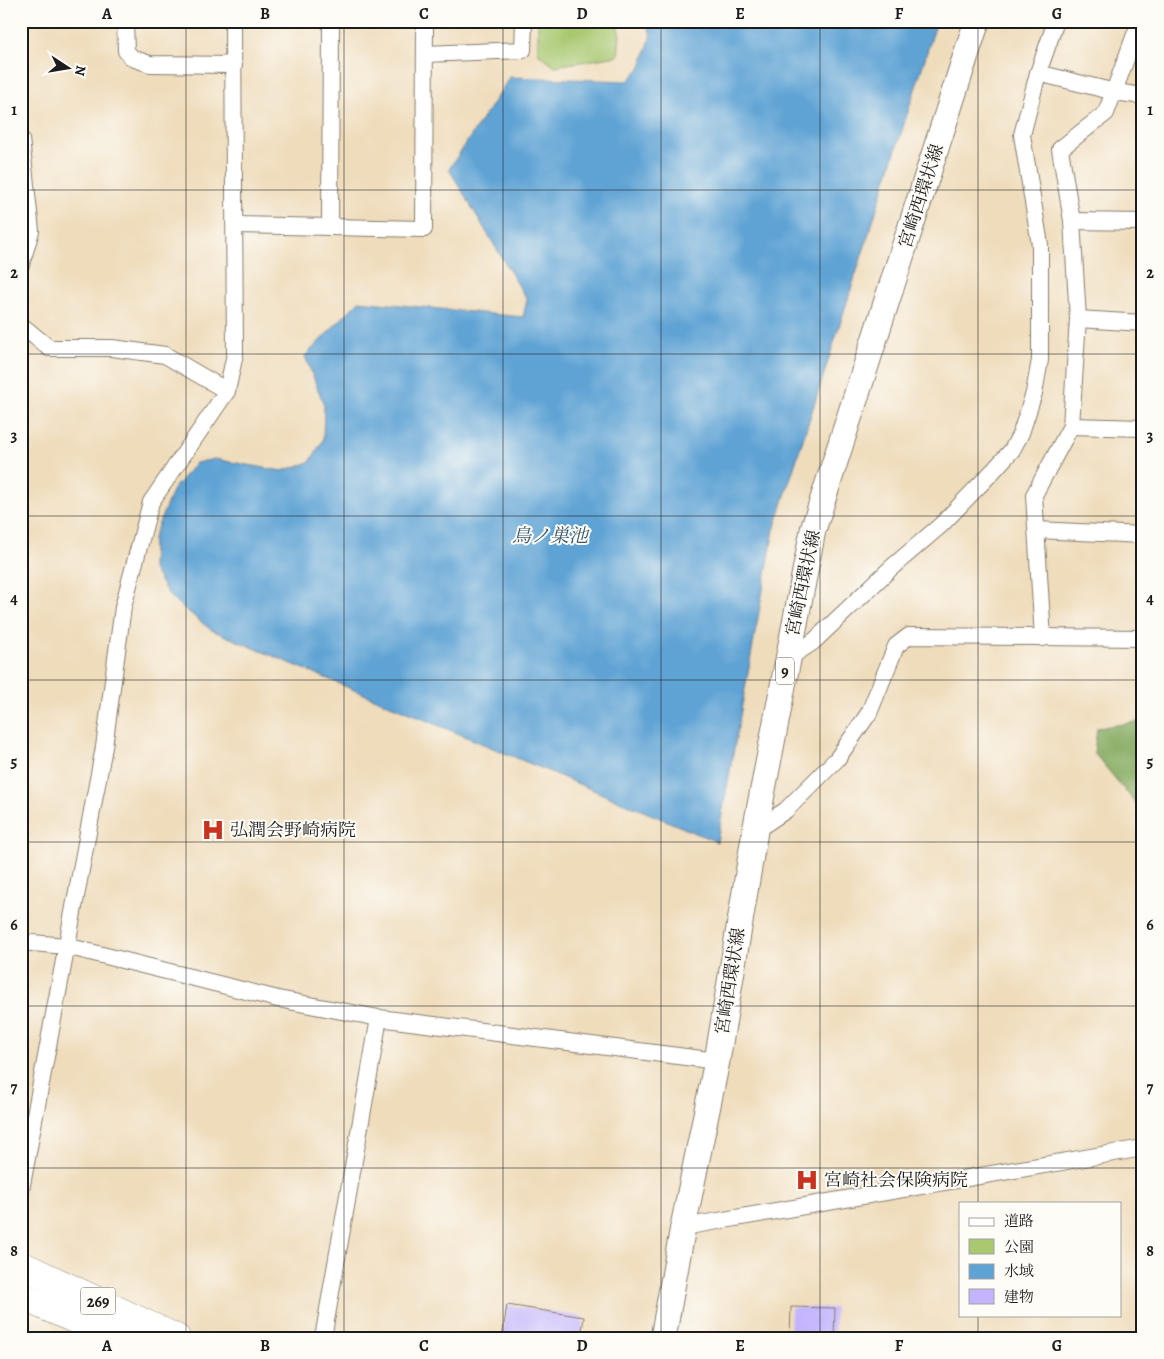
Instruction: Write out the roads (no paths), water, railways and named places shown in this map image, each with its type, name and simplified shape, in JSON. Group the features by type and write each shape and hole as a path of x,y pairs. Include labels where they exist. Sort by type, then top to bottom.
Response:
{"highway":[{"name":"269","path":"21,1265 176,1338"},
{"name":"269","path":"21,1296 118,1338"}],"main road":[{"name":"宮崎西環状線","path":"663,1338 683,1227 717,1061 755,831 813,530 977,21"}],"street":[{"path":"125,21 126,51 132,58 150,64 234,65"},
{"path":"21,1190 104,747 122,607 151,502 227,391 235,354 233,21"},
{"path":"330,227 331,21"},
{"path":"234,226 424,229 425,21"},
{"path":"425,54 524,50 524,21"},
{"path":"788,658 813,642 891,568 941,526 1012,450 1021,434 1034,394 1040,360 1040,245 1022,135 1038,73 1056,21"},
{"path":"1043,638 1034,495 1071,426 1078,319 1072,221 1060,149 1106,113 1140,21"},
{"path":"1038,73 1115,92 1143,96"},
{"path":"21,139 31,231 21,266"},
{"path":"1072,221 1143,222"},
{"path":"1078,319 1143,323"},
{"path":"21,325 49,348 112,348 165,355 227,391"},
{"path":"1071,426 1143,428"},
{"path":"1036,530 1143,535"},
{"path":"755,831 786,810 837,759 869,713 896,646 909,636 1143,638"},
{"path":"21,942 66,946 278,999 379,1018 717,1061"},
{"path":"323,1338 379,1018"},
{"path":"683,1227 1143,1148"}],"water":[{"name":"鳥ノ巣池","path":"647,21 937,21 774,530 717,842 211,630 170,597 152,568 153,538 173,489 196,463 214,459 282,471 310,462 323,440 324,405 305,356 359,301 523,317 527,300 449,169 510,77 628,81 641,67 651,36"}],"place":[{"name":"弘潤会野崎病院","path":"213,830"},
{"name":"宮崎社会保険病院","path":"807,1180"}]}
